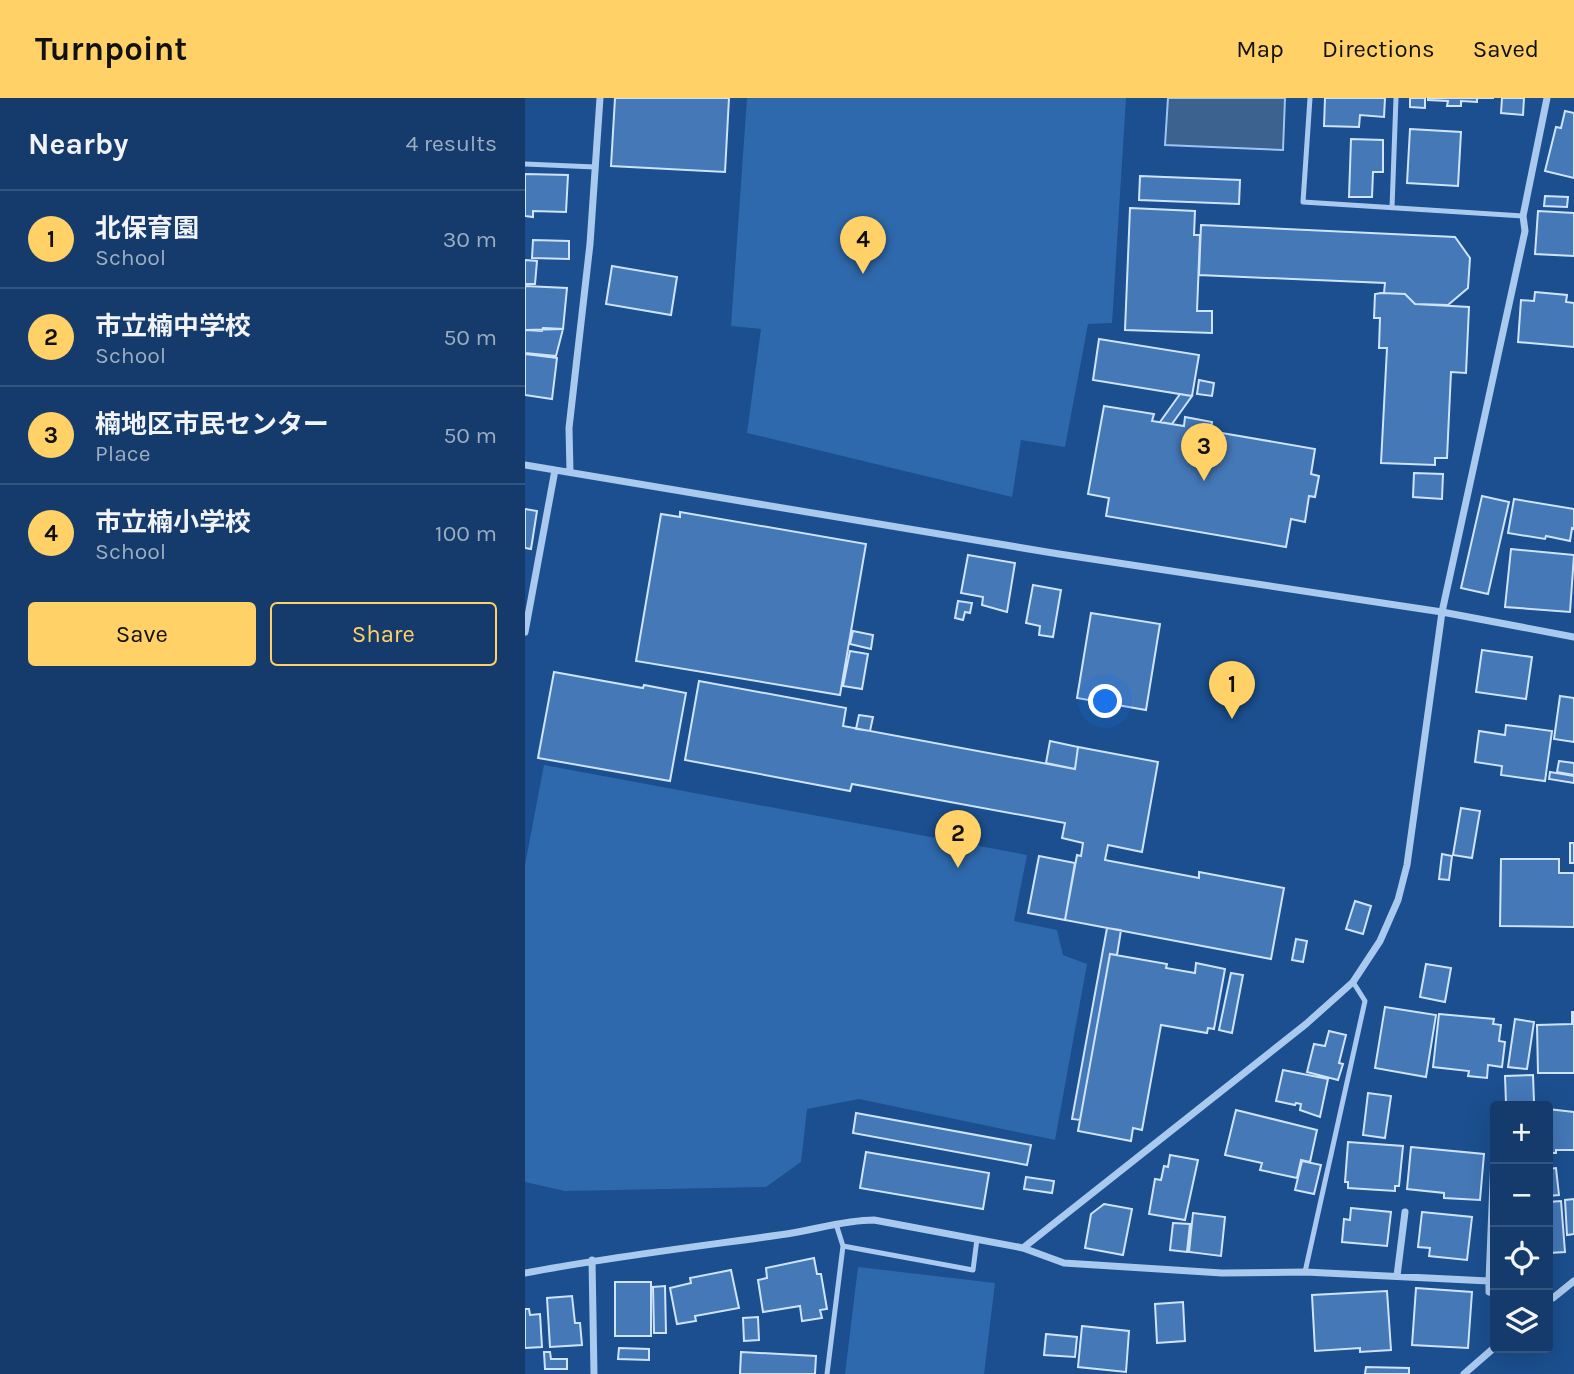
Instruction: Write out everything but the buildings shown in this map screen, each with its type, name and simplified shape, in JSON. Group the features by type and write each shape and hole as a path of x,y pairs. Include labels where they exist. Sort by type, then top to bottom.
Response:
{"street":[{"path":"570,472 569,428 590,244 600,98"},
{"path":"1023,1248 1306,1024 1353,982 1380,941 1398,900 1407,865 1442,612 1525,232 1523,216 1547,98"},
{"path":"525,465 1059,554 1442,612 1574,637"},
{"path":"525,632 555,470"},
{"path":"1490,1292 1494,1164"},
{"path":"1397,1276 1405,1212"},
{"path":"525,1273 592,1260 809,1231 851,1220 874,1220 1023,1248 1064,1263 1222,1273 1305,1272 1489,1281"},
{"path":"592,1260 594,1374"},
{"path":"1553,1297 1574,1280"},
{"path":"1464,1374 1490,1351"}],"lane":[{"path":"1310,98 1303,202 1523,216"},
{"path":"1392,208 1396,98"},
{"path":"525,164 595,167"},
{"path":"1305,1272 1365,1001 1353,982"},
{"path":"827,1374 842,1246 836,1224"},
{"path":"842,1246 973,1270 977,1239"}],"shaded area":[{"path":"747,98 1126,98 1112,323 1088,324 1065,447 1021,440 1012,497 747,433 761,329 731,326"},
{"path":"1168,98 1285,98 1283,150 1165,145"},
{"path":"544,765 1027,855 1014,921 1057,930 1063,955 1087,964 1055,1140 859,1099 807,1109 801,1162 766,1187 565,1191 525,1182 525,865"},
{"path":"858,1267 995,1283 984,1374 845,1374"}],"place":[{"name":"市立楠小学校","path":"863,274"},
{"name":"楠地区市民センター","path":"1204,481"},
{"name":"北保育園","path":"1232,719"},
{"name":"市立楠中学校","path":"958,868"}]}
